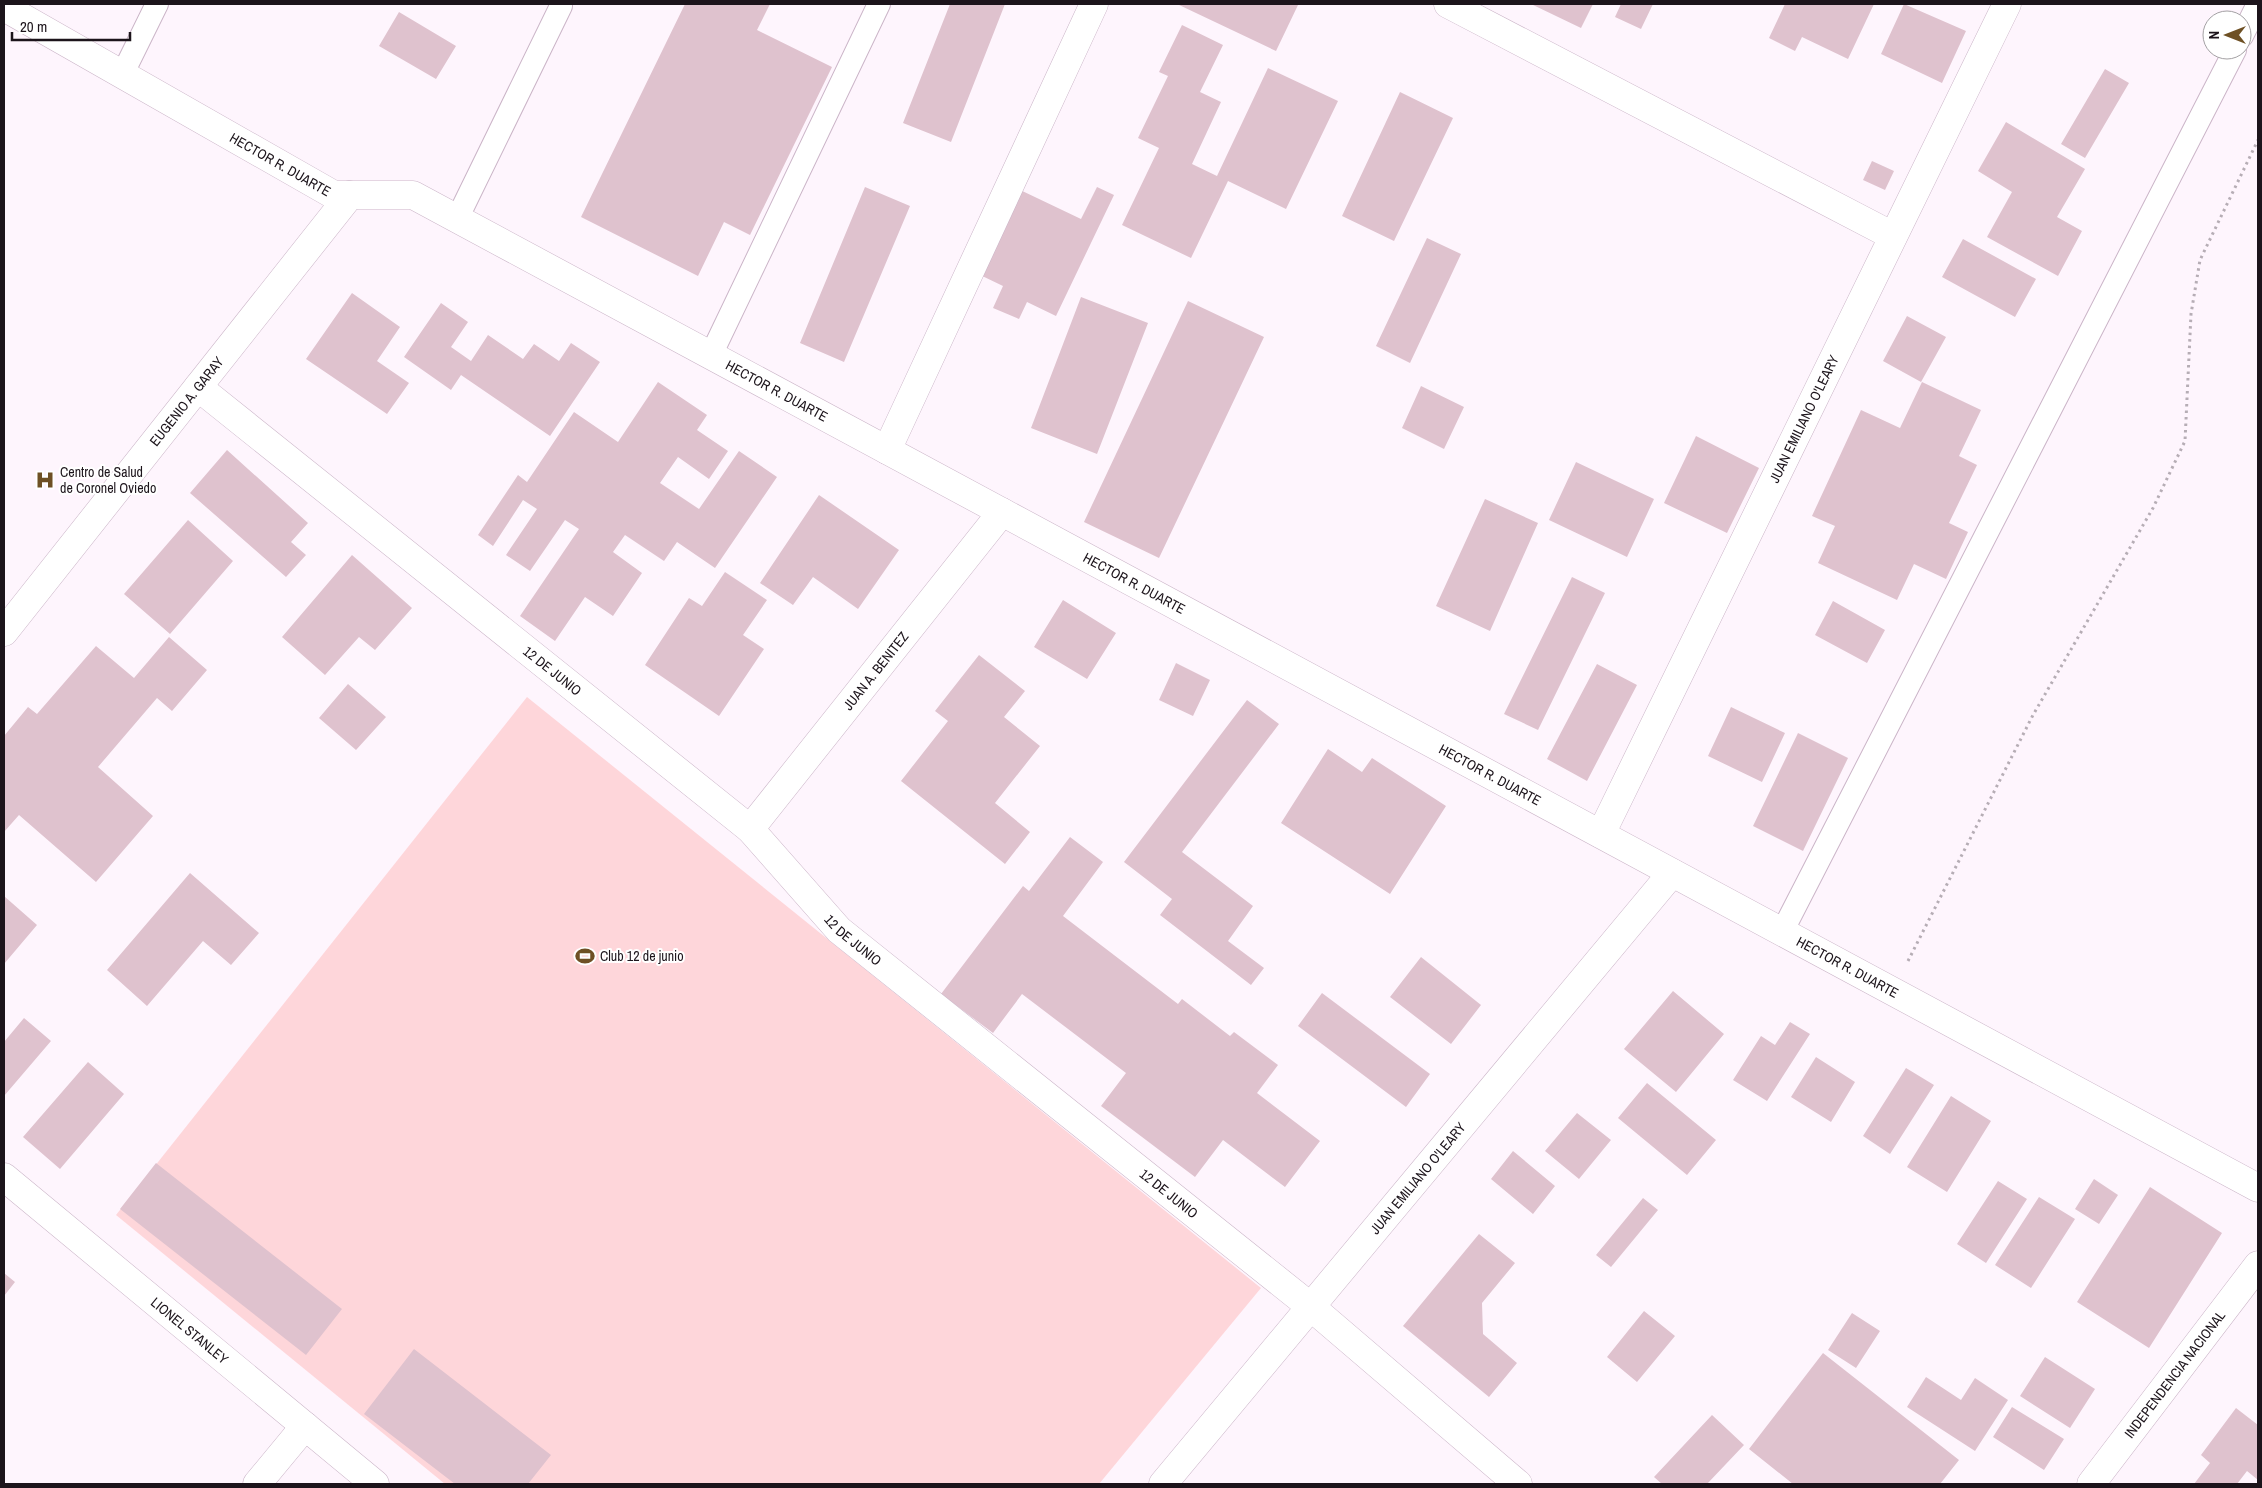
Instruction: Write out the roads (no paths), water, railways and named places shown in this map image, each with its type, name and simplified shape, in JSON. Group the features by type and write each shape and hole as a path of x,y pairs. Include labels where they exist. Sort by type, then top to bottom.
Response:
{"street":[{"path":"887,450 1094,4"},
{"path":"1448,4 1893,236"},
{"name":"JUAN EMILIANO O'LEARY","path":"1601,834 2007,4"},
{"name":"HECTOR R. DUARTE","path":"4,7 334,195 413,195 2258,1188"},
{"name":"EUGENIO A. GARAY","path":"4,632 350,195"},
{"name":"12 DE JUNIO","path":"198,387 750,829 839,930 1311,1307 1518,1484"},
{"name":"JUAN A. BENITEZ","path":"750,829 1002,512"},
{"name":"JUAN EMILIANO O'LEARY","path":"1163,1484 1672,873"},
{"name":"LIONEL STANLEY","path":"4,1176 375,1484"},
{"name":"INDEPENDENCIA NACIONAL","path":"2091,1484 2258,1265"},
{"path":"257,1484 304,1426"}],"lane":[{"path":"122,75 156,4"},
{"path":"711,355 879,4"},
{"path":"2252,16 2258,4"},
{"path":"457,219 561,6"},
{"path":"1782,932 2230,60"}],"place":[{"name":"Centro de Salud de Coronel Oviedo","path":"45,480"},
{"name":"Club 12 de junio","path":"585,956"}]}
